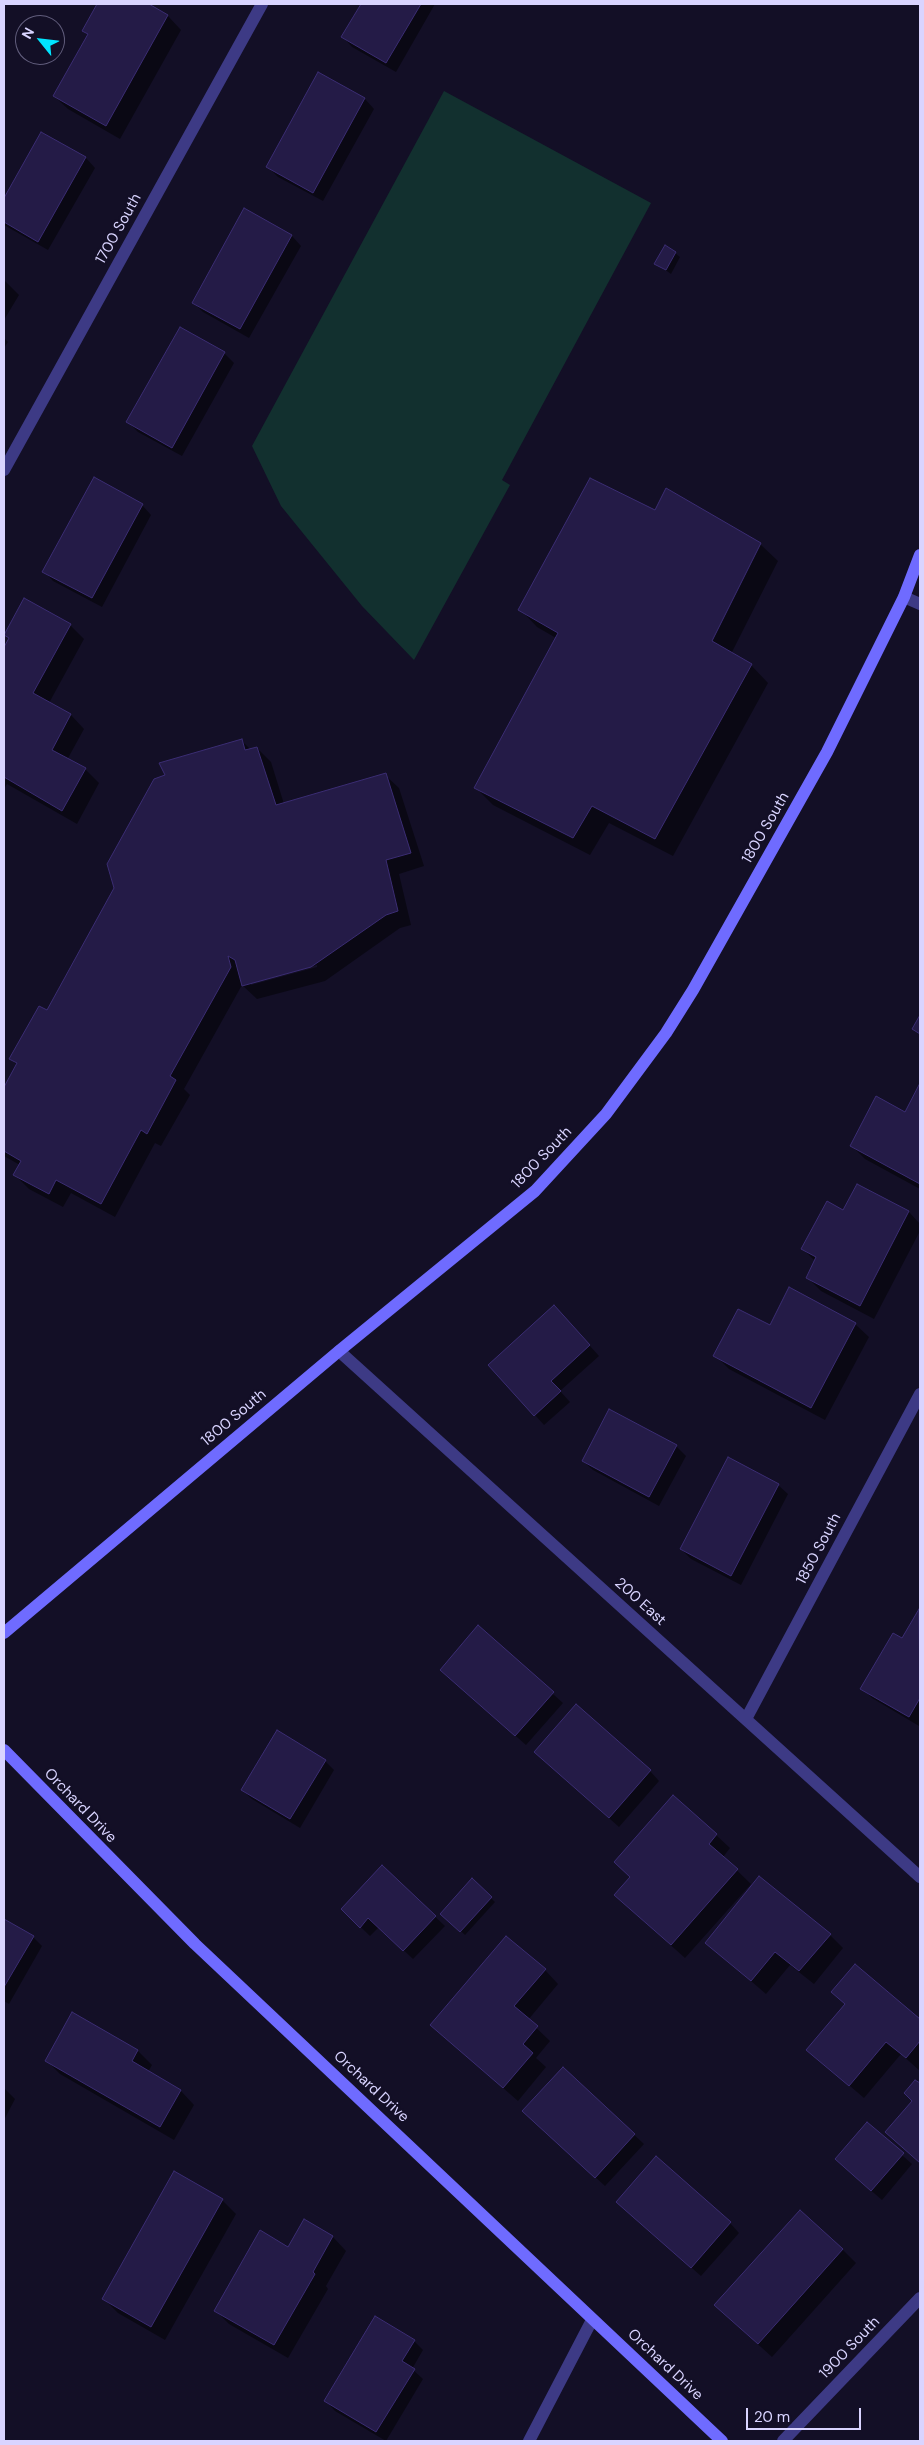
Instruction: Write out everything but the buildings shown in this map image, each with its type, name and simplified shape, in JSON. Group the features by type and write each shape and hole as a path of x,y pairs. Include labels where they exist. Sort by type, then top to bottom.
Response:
{"main road":[{"name":"1800 South","path":"4,1633 339,1351 535,1191 606,1114 637,1074 692,990 823,760 904,597 920,555"},
{"name":"Orchard Drive","path":"4,1750 195,1944 722,2441"}],"street":[{"name":"1700 South","path":"4,470 262,4"},
{"path":"904,597 920,604"},
{"name":"200 East","path":"339,1351 920,1877"},
{"name":"1850 South","path":"746,1719 920,1394"},
{"name":"1900 South","path":"782,2441 920,2298"},
{"path":"529,2441 592,2320"}],"green space":[{"path":"444,91 651,203 502,480 510,485 414,660 362,606 281,506 252,446"}]}
